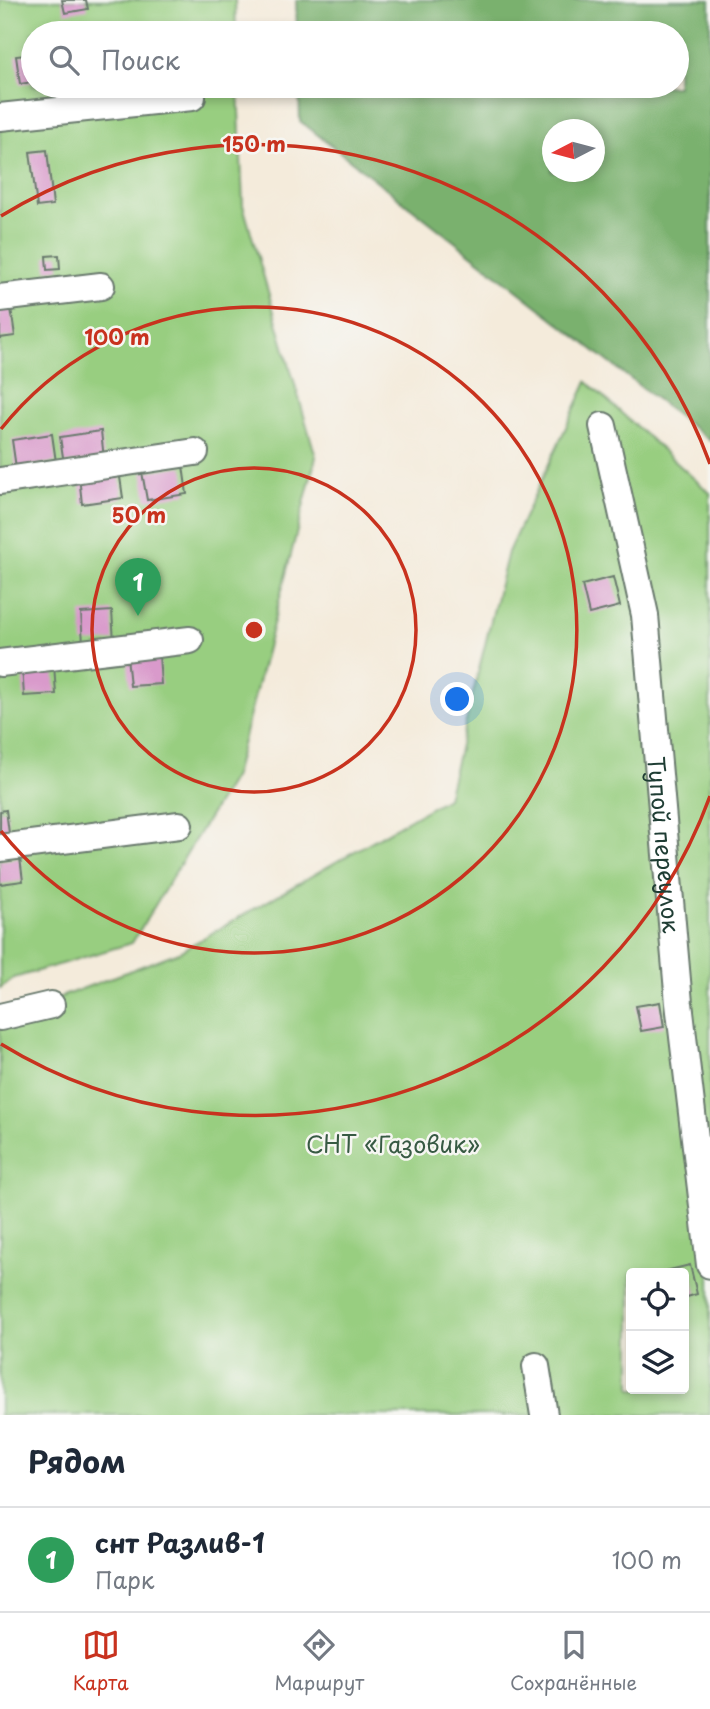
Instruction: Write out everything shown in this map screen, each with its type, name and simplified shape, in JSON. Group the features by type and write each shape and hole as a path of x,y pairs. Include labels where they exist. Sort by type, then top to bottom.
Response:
{"lane":[{"path":"0,117 182,98"},
{"path":"0,298 101,286"},
{"name":"Тупой переулок","path":"603,426 645,615 679,1003 710,1265"},
{"path":"0,481 195,452"},
{"path":"0,663 190,640"},
{"path":"0,848 179,825"},
{"path":"0,1017 51,1005"},
{"path":"537,1366 544,1415"}],"green space":[{"path":"0,0 235,0 236,21 21,21 21,98 239,98 243,205 316,457 234,776 132,943 14,978 0,988"},
{"path":"296,0 710,0 710,441 300,121 299,98 689,98 689,21 297,21"},
{"name":"СНТ «Газовик»","path":"587,382 710,493 710,1415 0,1415 0,1020 179,952 447,798 508,552"}],"building":[{"path":"62,0 86,0 88,9 65,13"},
{"path":"21,55 21,84 20,84 16,56"},
{"path":"47,150 53,205 37,207 30,152"},
{"path":"59,255 60,269 47,270 46,256"},
{"path":"11,308 15,336 0,338 0,309"},
{"path":"101,431 104,459 64,464 60,437"},
{"path":"52,434 56,462 16,468 12,440"},
{"path":"183,466 187,494 147,500 142,472"},
{"path":"119,470 123,498 82,504 79,476"},
{"path":"613,577 620,606 589,614 582,585"},
{"path":"112,611 114,641 83,643 81,613"},
{"path":"159,654 161,684 130,686 127,656"},
{"path":"54,664 56,694 24,696 22,666"},
{"path":"6,810 9,833 0,834 0,811"},
{"path":"20,858 23,881 0,884 0,860"},
{"path":"660,1002 664,1027 641,1031 636,1006"},
{"path":"690,1265 697,1294 689,1296 689,1268 678,1268"}],"place":[{"name":"снт Разлив-1","path":"138,616"}]}
